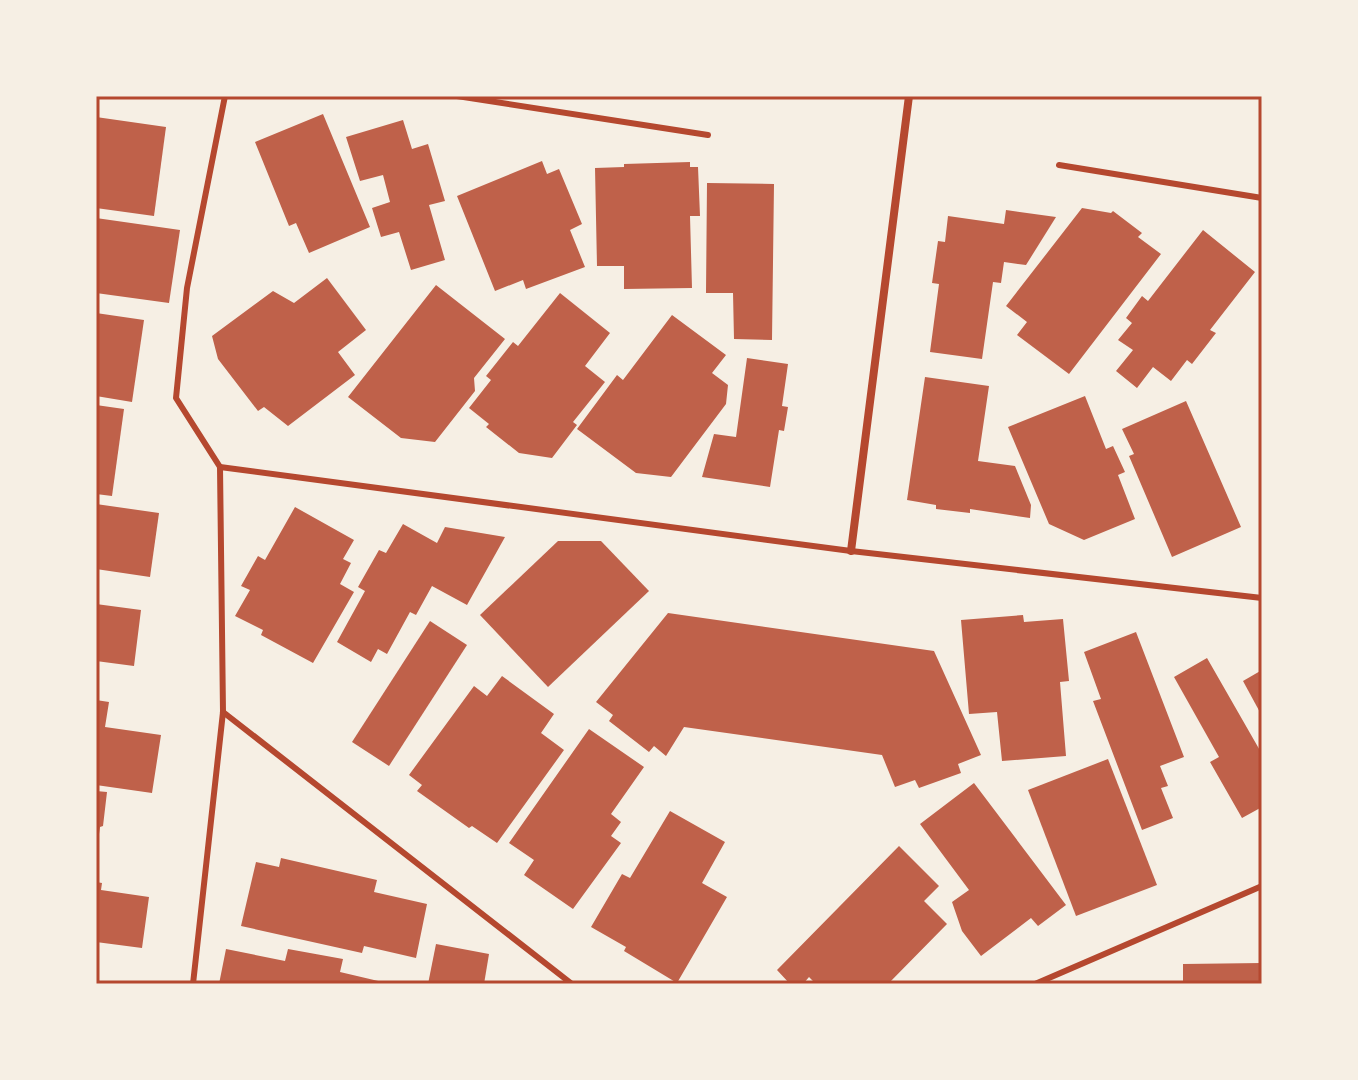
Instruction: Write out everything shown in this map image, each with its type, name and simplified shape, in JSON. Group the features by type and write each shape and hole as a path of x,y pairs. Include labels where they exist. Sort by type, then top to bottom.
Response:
{"street":[{"path":"851,551 909,96"}],"lane":[{"path":"193,984 223,712 220,467 176,398 187,288 225,96"},
{"path":"457,96 708,135"},
{"path":"1059,165 1262,198"},
{"path":"220,467 851,551 1262,598"},
{"path":"223,712 572,984"},
{"path":"1035,984 1262,886"}],"building":[{"path":"323,114 370,227 309,253 296,223 289,226 255,142"},
{"path":"96,117 166,127 154,216 96,208"},
{"path":"403,120 412,149 428,144 445,201 429,205 445,260 411,270 399,232 381,237 372,208 390,202 383,175 360,181 346,137"},
{"path":"542,161 547,174 559,169 582,224 570,230 585,267 526,289 523,280 495,291 457,196"},
{"path":"690,162 690,167 698,167 700,216 690,216 692,288 624,289 624,266 597,266 595,168"},
{"path":"707,183 774,184 772,340 734,339 733,293 706,293"},
{"path":"1082,208 1113,211 1142,233 1138,237 1161,254 1069,374 1017,335 1027,322 1006,306"},
{"path":"1006,210 1056,217 1026,265 1004,262 1001,283 993,282 982,359 930,352 939,284 932,283 938,241 945,242 948,216 1004,224"},
{"path":"96,218 180,230 169,303 96,293"},
{"path":"1203,230 1255,272 1210,330 1216,333 1192,364 1187,360 1171,381 1153,367 1137,388 1116,371 1133,350 1118,340 1132,323 1126,318 1142,296 1148,301"},
{"path":"327,278 366,330 338,352 355,375 288,426 264,407 258,411 218,359 212,336 273,291 294,303"},
{"path":"436,285 505,339 474,378 475,391 435,442 401,438 348,397"},
{"path":"560,293 610,333 585,366 605,382 573,422 577,425 552,458 519,453 486,427 489,424 469,408 491,380 486,376 513,342 518,346"},
{"path":"96,313 144,320 132,402 96,396"},
{"path":"672,315 726,355 712,373 728,385 726,404 671,477 636,473 577,429 617,375 623,380"},
{"path":"747,358 788,364 782,406 788,407 784,431 779,430 770,487 702,477 714,434 736,437"},
{"path":"925,377 989,386 978,461 1015,466 1031,505 1030,518 970,509 970,513 936,509 936,505 907,500"},
{"path":"1085,396 1106,449 1113,446 1125,472 1118,475 1135,519 1084,540 1049,524 1008,427"},
{"path":"1186,401 1241,527 1172,557 1129,456 1134,454 1122,429"},
{"path":"96,405 124,409 112,496 96,494"},
{"path":"96,504 159,513 150,577 96,569"},
{"path":"295,507 354,540 343,559 351,563 340,584 354,592 313,663 261,635 263,630 235,616 250,590 241,586 258,556 265,560"},
{"path":"403,524 437,543 445,527 505,537 467,605 432,586 416,615 410,612 387,654 378,649 371,662 337,642 365,591 358,587 379,550 386,553"},
{"path":"558,541 601,541 649,591 548,687 480,615"},
{"path":"96,604 141,610 134,666 96,661"},
{"path":"668,613 934,651 981,755 958,764 961,773 919,788 915,780 895,787 882,755 684,727 666,756 654,746 649,752 609,721 613,715 596,702"},
{"path":"1023,615 1024,622 1063,619 1069,681 1060,682 1066,756 1002,761 997,712 969,714 961,620"},
{"path":"430,621 467,645 389,766 352,742"},
{"path":"1136,632 1184,757 1160,766 1168,786 1161,788 1173,818 1142,830 1093,701 1101,699 1084,652"},
{"path":"1207,658 1262,754 1262,807 1242,818 1210,762 1219,757 1174,677"},
{"path":"1262,670 1262,716 1243,681"},
{"path":"502,676 554,714 541,733 564,750 497,843 472,826 469,828 417,791 422,785 409,775 474,686 487,696"},
{"path":"96,700 109,702 105,727 161,735 152,793 96,785"},
{"path":"589,729 644,767 611,814 621,822 611,836 621,843 573,909 524,875 534,860 509,843"},
{"path":"1108,759 1157,885 1076,916 1028,790"},
{"path":"974,783 1066,905 1038,926 1031,918 981,956 962,931 952,902 969,890 920,824"},
{"path":"96,791 107,792 98,841 96,841"},
{"path":"670,811 725,842 702,883 727,897 677,983 591,927 622,874 630,878"},
{"path":"899,846 939,886 924,901 947,924 888,984 816,984 809,977 803,984 790,984 777,970"},
{"path":"281,858 377,880 374,892 427,904 416,958 364,946 362,953 241,926 256,862 279,867"},
{"path":"96,882 102,883 101,890 149,897 142,948 96,942"},
{"path":"436,944 489,954 484,984 428,984"},
{"path":"226,949 285,961 288,949 343,959 340,972 391,984 219,984"},
{"path":"1262,963 1262,984 1183,984 1183,964"}]}
